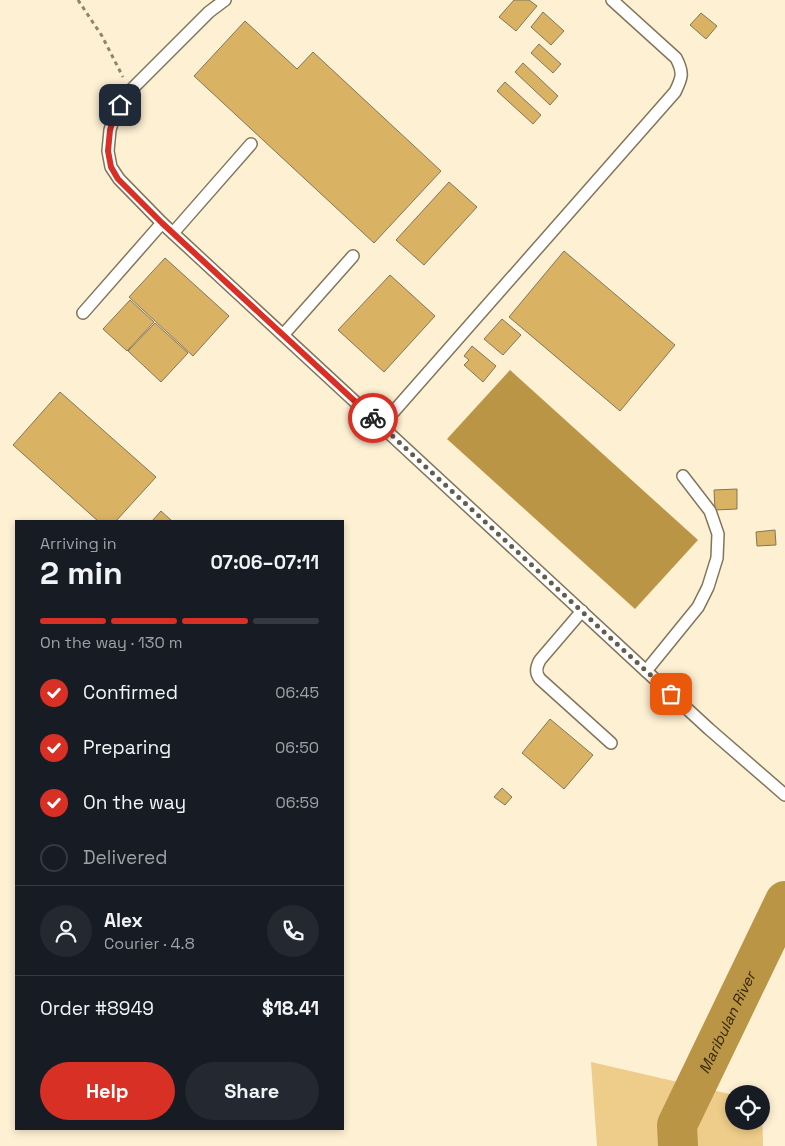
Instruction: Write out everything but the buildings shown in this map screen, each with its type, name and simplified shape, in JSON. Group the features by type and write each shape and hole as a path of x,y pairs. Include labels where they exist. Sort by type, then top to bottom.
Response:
{"lane":[{"path":"225,0 209,12 132,89 120,105 110,130 108,151 111,167 118,179 162,223 646,671 709,729 785,794"},
{"path":"381,426 675,92 682,78 681,67 676,58 612,0"},
{"path":"173,233 251,144"},
{"path":"83,313 162,223"},
{"path":"283,335 353,256"},
{"path":"646,671 698,606 708,587 717,558 718,534 710,511 683,476"},
{"path":"582,611 540,660 537,666 537,676 611,742"}],"path":[{"path":"78,0 102,36 120,73 132,89"}],"shaded area":[{"path":"510,370 698,540 635,609 447,439"},
{"path":"591,1062 725,1093 725,1130 763,1130 763,1146 597,1146"}],"waterway":[{"name":"Maribulan River","path":"678,1146 677,1125 785,901"}],"way so far":[{"path":"373,418 671,694"}],"route":[{"path":"120,105 110,130 108,151 111,167 118,179 162,223 373,418"}]}
